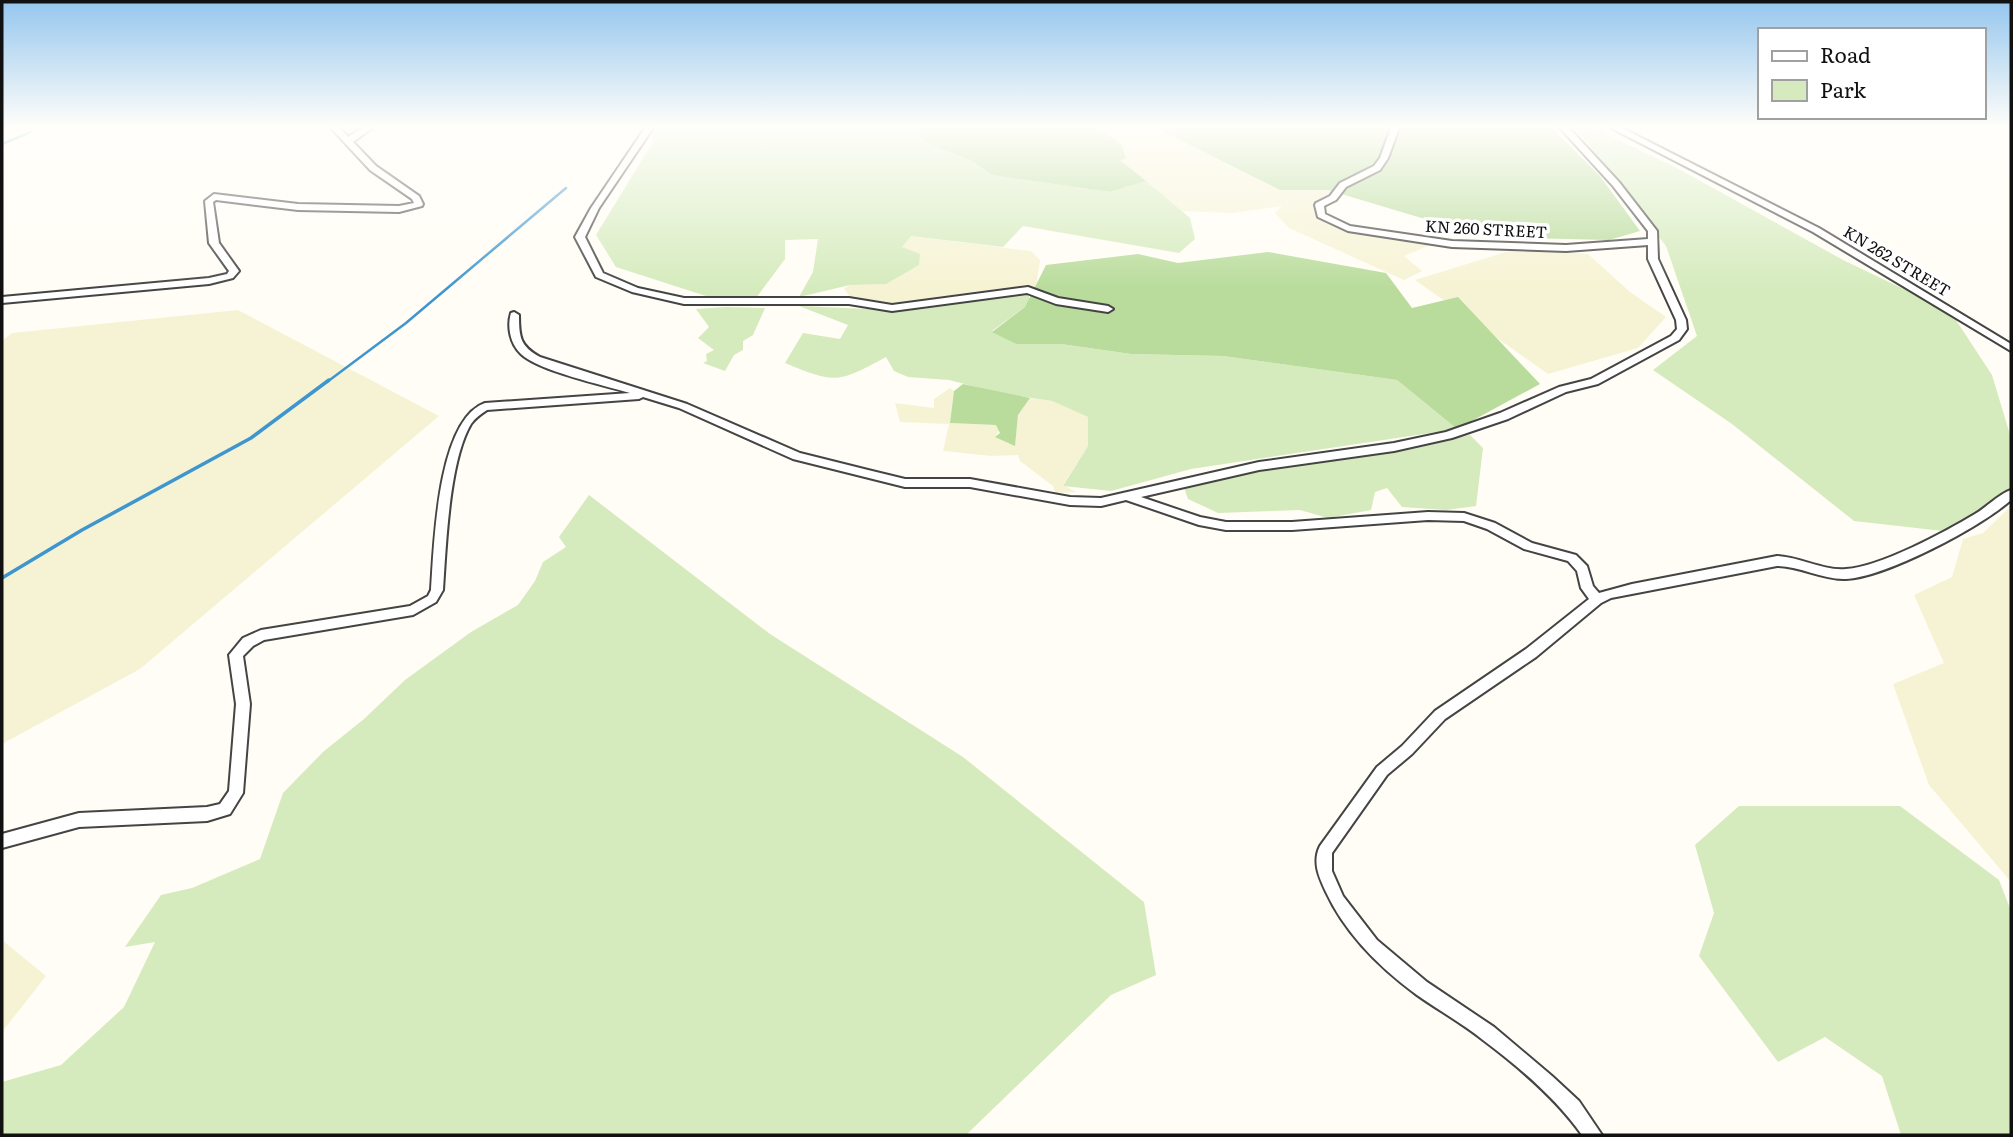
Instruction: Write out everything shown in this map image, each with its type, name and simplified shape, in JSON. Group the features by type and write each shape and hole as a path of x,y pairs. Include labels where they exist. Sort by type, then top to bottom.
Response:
{"street":[{"path":"2,300 209,281 230,276 234,271 214,243 209,201 214,197 298,208 399,209 419,204 416,198 392,181"},
{"path":"614,181 592,208 580,237 599,275 635,290 684,302 849,301 892,308 1028,290 1056,301 1108,309"},
{"name":"KN 260 STREET","path":"1353,181 1320,205 1321,215 1348,228 1452,244 1566,248 1651,242"},
{"path":"514,315 514,339 526,354 546,364 730,425 797,456 905,483 970,483 1070,500 1101,502 1259,466 1394,447 1448,435 1513,412 1563,389 1615,373 1675,338 1682,330 1681,320 1653,260 1652,231 1613,181"},
{"name":"KN 262 STREET","path":"1720,181 1816,230 2011,348"},
{"path":"2,841 79,820 206,814 225,809 236,793 236,763 243,721 236,654 248,642 261,635 412,610 432,599 437,590 454,458 465,424 475,413 485,407 646,395"},
{"path":"1593,1135 1573,1107 1546,1082 1488,1033 1421,988 1371,945 1338,901 1324,871 1325,851 1334,834 1365,792 1440,715 1531,653 1608,594 1777,561 1789,561 1837,574 1870,569 1967,524 2011,494"},
{"path":"1129,497 1199,521 1226,526 1292,526 1417,516 1464,517 1501,531 1528,546 1572,558 1583,569 1587,588 1597,600"}],"shaded area":[{"path":"1146,181 1262,181 1280,190 1328,190 1337,195 1318,208 1325,221 1430,245 1404,256 1422,271 1404,280 1289,228 1275,213 1282,206 1232,213 1182,211"},
{"path":"911,236 1031,251 1040,260 1036,287 937,297 896,305 852,299 844,289 850,285 886,284 902,247"},
{"path":"1519,248 1588,254 1630,292 1666,317 1638,348 1548,374 1415,280"},
{"path":"238,310 439,416 140,669 2,744 2,341 12,333"},
{"path":"950,388 954,391 950,423 996,425 1000,429 996,436 1015,445 1018,415 1030,398 1052,401 1088,417 1088,446 1063,485 1076,492 1055,493 1053,486 1020,461 1018,455 992,456 943,451 949,424 900,422 895,403 934,408 934,399"},
{"path":"2011,506 2011,882 1929,785 1893,684 1944,663 1914,595 1952,577 1963,539 1983,533"},
{"path":"2,940 46,976 2,1032"}],"green space":[{"path":"629,181 1034,181 1110,192 1146,181 1190,218 1195,239 1179,253 1023,226 1003,247 911,236 902,247 920,254 919,265 886,284 850,285 799,297 813,272 818,239 785,240 785,259 753,302 706,296 616,267 596,235"},
{"path":"1034,181 1146,181 1110,192"},
{"path":"1262,181 1604,181 1640,231 1609,240 1485,237 1328,190 1280,190"},
{"path":"1616,181 1700,181 1845,261 1950,311 1992,375 2011,438 2011,488 1952,532 1854,521 1732,424 1653,370 1697,336 1666,246"},
{"path":"1268,252 1386,273 1412,308 1458,297 1540,384 1457,429 1397,380 1223,356 1131,354 1061,344 1016,344 992,332 1025,307 1046,265 1138,254 1178,263"},
{"path":"1028,294 1030,299 1025,307 992,331 1016,344 1061,344 1131,354 1223,356 1397,380 1457,429 1191,469 1111,491 1063,486 1088,446 1088,417 1052,401 1000,393 949,380 908,377 894,371 886,357 857,372 837,378 816,375 785,363 803,333 840,339 848,325 799,306 891,310"},
{"path":"765,308 753,335 743,341 743,350 734,355 725,371 703,363 707,361 706,354 714,350 698,338 709,327 696,309"},
{"path":"963,384 1030,398 1018,415 1015,446 995,437 1000,433 996,425 950,423 954,391"},
{"path":"1470,435 1483,448 1476,506 1446,510 1402,507 1387,488 1375,492 1371,510 1328,518 1300,510 1218,513 1188,499 1183,485"},
{"path":"589,495 770,634 963,757 1144,902 1156,975 1111,995 966,1135 2,1135 2,1082 61,1065 124,1007 155,942 125,947 161,895 192,888 260,859 283,793 323,752 364,719 405,680 471,632 518,605 535,581 543,562 566,547 559,537"},
{"path":"1739,806 1900,806 1999,880 2011,911 2011,1135 1901,1135 1882,1076 1825,1037 1778,1062 1699,956 1714,913 1695,845"}],"waterway":[{"path":"327,382 406,323 566,188"},
{"path":"2,578 82,530 251,438 329,380"}]}
